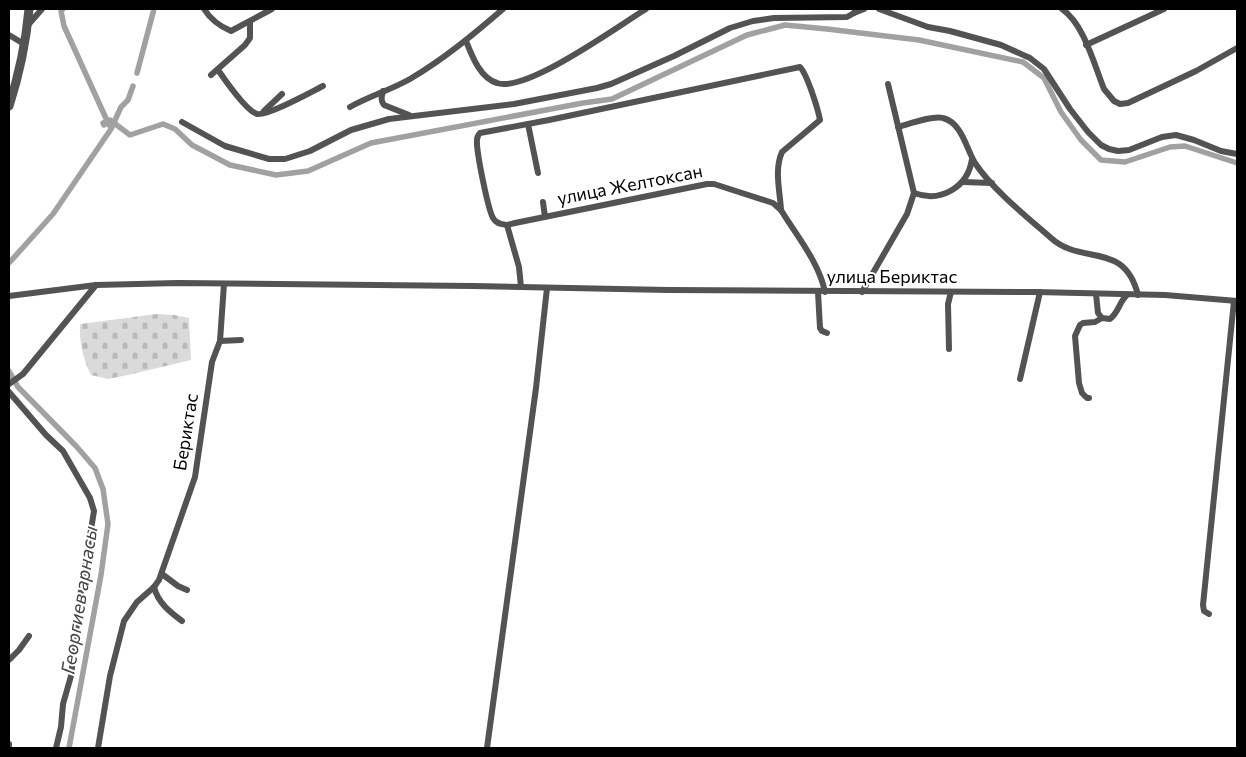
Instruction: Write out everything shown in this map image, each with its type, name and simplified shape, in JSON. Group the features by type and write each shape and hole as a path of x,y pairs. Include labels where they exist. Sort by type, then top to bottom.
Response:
{"street":[{"path":"9,106 16,85 28,25 29,9"},
{"path":"28,25 42,9"},
{"path":"204,9 211,19 221,27 231,31 272,9"},
{"path":"350,107 410,79 466,41 503,9"},
{"path":"466,41 479,67 488,78 499,84 506,85 517,83 541,73 569,58 646,9"},
{"path":"182,122 189,128 225,146 269,159 285,159 310,151 350,130 389,119 514,104 597,88 641,72 730,28 753,21 774,18 847,17 855,11 864,9"},
{"path":"879,9 928,26 1001,45 1030,58 1050,77 1070,109 1101,146 1118,152 1129,150 1162,137 1176,136 1194,140 1221,151 1237,154"},
{"path":"1062,9 1070,14 1086,45 1104,89 1109,97 1120,104 1136,100 1196,71 1237,48"},
{"path":"1086,45 1164,9"},
{"path":"211,75 245,45 250,38 250,22"},
{"path":"9,35 24,44"},
{"path":"521,287 518,267 507,226 498,223 490,210 482,177 476,138 480,133 800,67 803,70 820,120 782,152 778,166 781,210 822,279 820,328 827,333"},
{"path":"218,70 239,98 253,112 260,114 322,86"},
{"path":"862,292 906,214 914,193 888,84"},
{"path":"383,91 381,97 384,105 413,116"},
{"path":"260,114 282,94"},
{"path":"898,127 936,117 942,117 951,121 958,129 972,159 992,183 1053,240 1067,248 1110,258 1120,264 1133,280 1138,295"},
{"path":"528,124 538,173"},
{"path":"914,193 930,197 942,195 953,190 963,182 971,168 972,159"},
{"path":"963,182 992,183"},
{"name":"улица Желтоксан","path":"507,226 545,216 707,184 721,186 773,204 781,210"},
{"path":"543,202 545,216"},
{"name":"улица Бериктас","path":"9,296 96,285 224,284 821,292 1040,292 1165,295 1236,301"},
{"name":"Бериктас","path":"98,748 102,717 120,631 131,610 154,587 160,577 196,478 212,362 220,341 224,284"},
{"path":"9,384 23,374 96,285"},
{"path":"488,748 536,388 547,288"},
{"path":"949,349 948,309 951,292"},
{"path":"1020,379 1040,292"},
{"path":"1096,294 1098,313 1102,318"},
{"path":"1089,398 1086,398 1082,393 1079,383 1074,336 1083,323 1095,322 1102,318 1110,319 1116,315 1121,302 1127,295"},
{"path":"1209,614 1204,611 1203,605 1236,301"},
{"path":"220,341 241,340"},
{"path":"9,392 46,435 64,451 90,498 94,511 70,676 63,704 61,727 56,748"},
{"path":"160,577 186,590"},
{"path":"154,587 156,595 166,608 182,621"},
{"path":"9,660 19,650 28,636"}],"green space":[{"path":"157,314 189,318 191,360 108,379 91,375 82,350 80,324"}],"waterway":[{"path":"63,9 61,11 64,26 109,125"},
{"name":"Георгиев арнасы","path":"137,73 154,9"},
{"path":"104,125 103,123 110,120 130,135 163,124 175,129 192,145 230,165 276,175 308,171 371,143 612,99 747,35 785,25 919,40 1023,62 1044,78 1061,112 1081,140 1101,160 1125,162 1170,147 1185,146 1237,163"},
{"name":"Георгиев арнасы","path":"9,263 53,214 111,129 121,107 128,100 133,86"},
{"name":"Георгиев арнасы","path":"9,371 18,387 95,468 103,489 108,524 101,575 69,748"}]}
